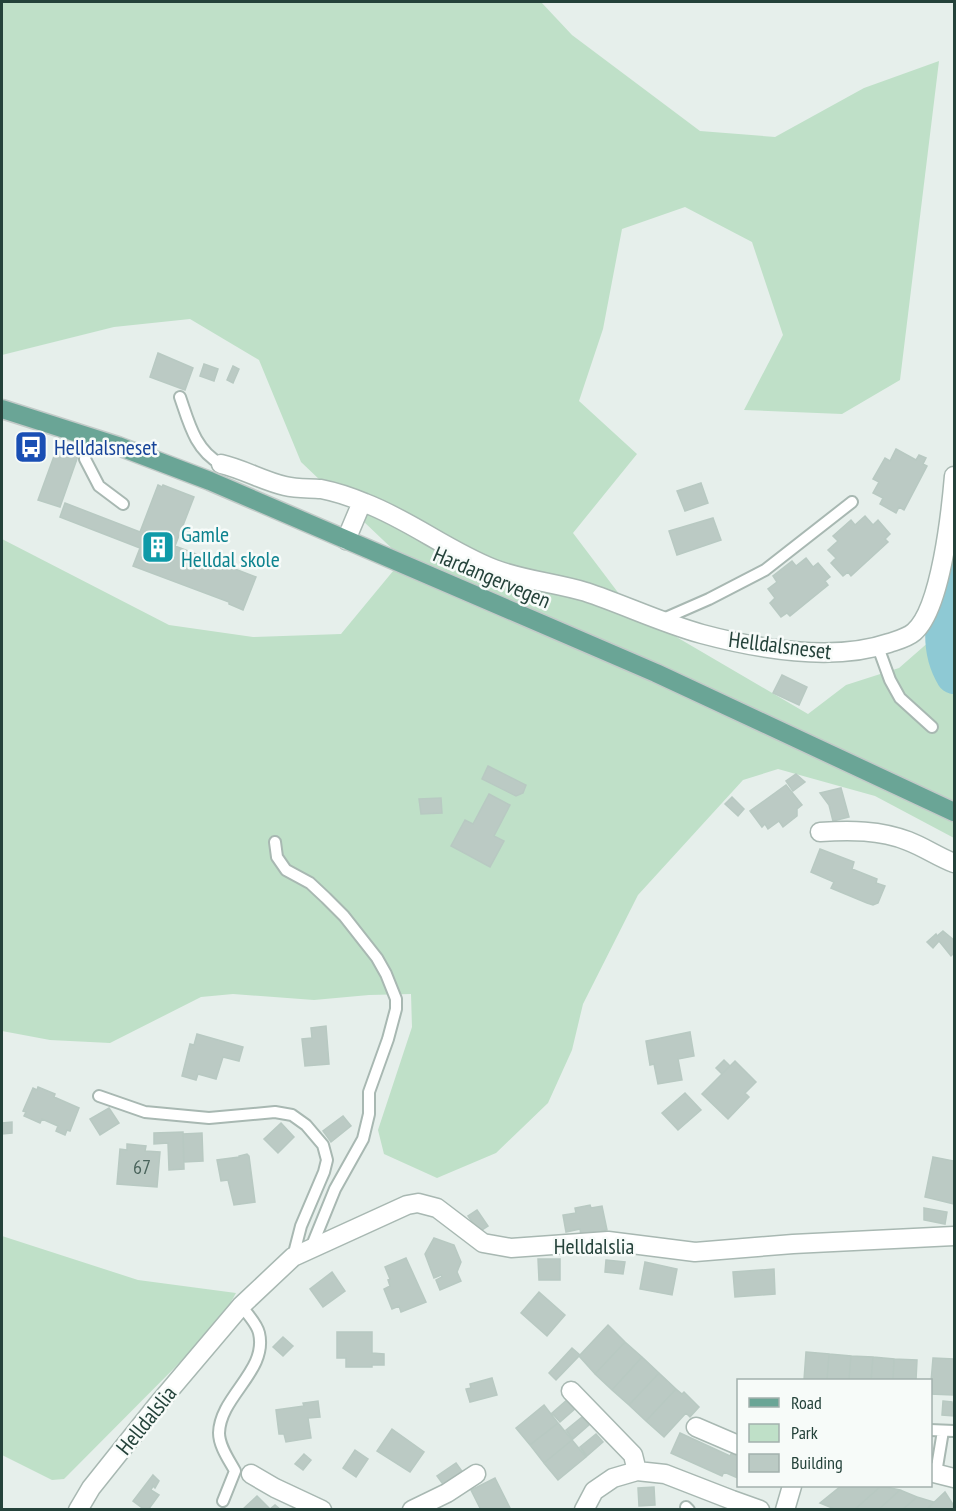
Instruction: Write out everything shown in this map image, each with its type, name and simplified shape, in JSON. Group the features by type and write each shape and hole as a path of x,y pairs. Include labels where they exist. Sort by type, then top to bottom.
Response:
{"main road":[{"name":"Hardangervegen","path":"2,409 88,436 210,482 656,673 954,812"}],"street":[{"name":"Helldalsneset","path":"221,464 286,486 321,489 362,502 387,512 457,553 496,569 585,592 700,634 796,651 849,652 878,647 914,632 928,614 950,520 954,476"},
{"path":"346,540 362,502"},
{"path":"820,832 839,830 881,832 909,841 954,863"},
{"name":"Helldalslia","path":"78,1509 91,1488 158,1404 242,1306 293,1257 393,1210 418,1203 436,1208 483,1243 511,1248 608,1241 695,1252 793,1244 954,1236"},
{"path":"571,1391 633,1455 637,1471"},
{"path":"696,1427 737,1445"},
{"path":"584,1509 594,1491 613,1478 637,1471 665,1474 759,1509"},
{"path":"933,1473 954,1478"},
{"path":"251,1474 275,1488 322,1509"},
{"path":"414,1509 447,1493 476,1474"},
{"path":"785,1509 791,1487"}],"lane":[{"path":"180,397 199,445 209,457 221,464"},
{"path":"88,436 85,459 99,486 123,504"},
{"name":"Helldalsneset","path":"661,620 709,599 765,570 852,502"},
{"path":"878,647 890,680 900,698 932,727"},
{"path":"275,842 277,857 286,870 310,884 344,916 376,958 386,974 396,999 396,1009 388,1038 369,1092 369,1114 363,1139 335,1189 311,1248"},
{"path":"99,1096 145,1112 210,1118 274,1112 292,1115 306,1125 323,1145 327,1160 301,1226 293,1257"},
{"path":"223,1501 235,1471 225,1454 219,1434 224,1410 259,1353 259,1332 242,1306"},
{"path":"932,1430 954,1431"},
{"path":"933,1473 943,1431"}],"green space":[{"path":"2,2 541,2 572,35 700,131 775,137 864,88 939,61 900,380 842,414 744,410 783,335 752,242 685,207 622,229 603,329 579,401 637,454 573,533 632,611 808,714 846,685 899,668 954,620 954,838 875,796 778,769 743,780 638,895 583,1004 572,1050 548,1103 496,1153 437,1178 384,1154 378,1130 412,1027 411,994 314,1000 233,994 201,997 110,1043 50,1040 2,1031 2,539 169,625 253,637 341,634 403,559 301,462 259,360 190,319 114,327 2,355"},
{"path":"2,1236 138,1280 236,1293 219,1323 64,1479 52,1480 2,1455"}],"building":[{"path":"158,353 193,368 185,390 150,377"},
{"path":"204,364 218,369 214,381 200,376"},
{"path":"233,366 239,369 233,383 227,380"},
{"path":"57,448 78,456 60,507 38,500"},
{"path":"896,449 916,460 919,455 926,458 923,464 927,466 904,510 899,507 896,513 880,504 883,498 873,493 879,482 873,479 885,458 890,461"},
{"path":"701,483 708,503 685,511 677,491"},
{"name":"Gamle Helldal skole","path":"158,485 194,497 175,546 256,577 243,610 229,602 133,566 140,548 60,517 65,503 140,532"},
{"path":"865,516 873,525 878,520 890,534 885,539 888,542 851,576 848,572 843,576 831,563 836,558 828,550 838,541 833,536 851,520 855,525"},
{"path":"713,518 721,540 677,555 669,531"},
{"path":"806,558 813,567 818,563 830,577 825,581 828,585 790,616 787,613 781,617 770,603 775,598 768,589 777,582 773,576 792,561 796,566"},
{"path":"782,675 807,687 799,705 773,693"},
{"path":"488,766 526,785 523,793 516,796 482,779"},
{"path":"796,774 805,782 793,791 786,781"},
{"path":"786,785 802,805 797,809 797,816 783,827 779,821 768,829 765,824 762,827 750,811"},
{"path":"841,788 849,817 833,821 829,805 820,793"},
{"path":"489,794 510,805 494,836 504,841 490,867 451,846 465,820 473,824"},
{"path":"732,797 744,809 738,816 725,804"},
{"path":"441,798 442,813 421,814 419,799"},
{"path":"820,849 854,862 852,869 877,879 876,883 885,886 878,903 873,905 831,888 834,882 811,872"},
{"path":"943,931 954,940 954,953 951,956 939,941 933,948 927,942"},
{"path":"326,1026 329,1064 305,1066 302,1039 312,1038 311,1028"},
{"path":"690,1032 694,1056 678,1059 682,1080 658,1084 654,1064 650,1065 646,1041"},
{"path":"197,1034 243,1047 239,1061 223,1057 216,1079 198,1074 196,1080 182,1076 190,1044 194,1045"},
{"path":"724,1060 730,1066 722,1074 716,1068"},
{"path":"735,1061 756,1082 745,1093 749,1097 728,1119 702,1094"},
{"path":"38,1087 79,1108 70,1131 67,1130 65,1135 56,1131 58,1126 42,1119 40,1123 24,1116 26,1112 23,1111 33,1088 37,1090"},
{"path":"685,1093 701,1110 678,1130 662,1113"},
{"path":"109,1108 119,1123 100,1135 90,1119"},
{"path":"343,1116 351,1126 331,1142 323,1131"},
{"path":"12,1122 12,1133 2,1134 2,1123"},
{"path":"281,1123 294,1137 278,1153 264,1139"},
{"path":"183,1132 184,1169 169,1170 168,1143 154,1144 154,1133"},
{"path":"202,1133 203,1161 184,1162 183,1134"},
{"path":"127,1144 146,1146 145,1151 160,1152 157,1187 117,1184 120,1149 127,1150"},
{"path":"247,1154 255,1202 234,1205 228,1180 221,1181 217,1160"},
{"path":"933,1157 954,1161 954,1204 925,1197"},
{"path":"590,1205 591,1208 602,1206 607,1230 581,1235 580,1229 566,1232 563,1215 576,1213 575,1208"},
{"path":"924,1208 947,1212 945,1224 924,1220"},
{"path":"477,1210 488,1226 479,1232 468,1216"},
{"path":"434,1238 454,1245 461,1262 457,1272 461,1281 440,1290 436,1280 442,1277 441,1275 434,1278 425,1254"},
{"path":"406,1258 426,1302 401,1312 399,1306 392,1309 384,1289 390,1286 385,1267"},
{"path":"538,1259 560,1259 560,1280 539,1280"},
{"path":"606,1260 625,1262 623,1274 605,1272"},
{"path":"645,1262 677,1269 672,1295 640,1289"},
{"path":"774,1269 775,1294 735,1297 733,1272"},
{"path":"332,1272 345,1291 323,1307 310,1289"},
{"path":"539,1292 565,1315 547,1336 521,1313"},
{"path":"608,1325 625,1342 595,1374 579,1356"},
{"path":"337,1332 372,1332 372,1353 384,1354 384,1365 346,1367 346,1358 337,1358"},
{"path":"283,1337 293,1346 283,1356 273,1347"},
{"path":"625,1342 642,1357 612,1390 595,1374"},
{"path":"572,1348 580,1355 556,1380 549,1373"},
{"path":"806,1352 829,1354 827,1379 804,1379"},
{"path":"829,1354 851,1356 849,1379 827,1379"},
{"path":"851,1356 873,1357 871,1379 849,1379"},
{"path":"642,1357 659,1373 629,1405 612,1390"},
{"path":"873,1357 894,1359 893,1379 871,1379"},
{"path":"933,1358 954,1359 953,1395 932,1394"},
{"path":"894,1359 917,1360 916,1379 893,1379"},
{"path":"659,1373 676,1389 646,1421 629,1405"},
{"path":"492,1378 497,1395 470,1402 466,1389 471,1388 470,1384"},
{"path":"676,1389 682,1394 684,1392 699,1407 690,1417 686,1413 664,1437 646,1421"},
{"path":"568,1399 576,1408 560,1422 552,1413"},
{"path":"318,1401 320,1417 308,1418 311,1438 286,1442 284,1434 279,1434 276,1410 304,1406 303,1403"},
{"path":"943,1401 952,1402 954,1416 942,1415"},
{"path":"544,1405 558,1423 530,1445 516,1428"},
{"path":"582,1417 589,1425 573,1439 566,1430"},
{"path":"558,1423 572,1440 544,1463 530,1445"},
{"path":"392,1429 424,1452 410,1472 377,1451"},
{"path":"680,1433 730,1456 732,1452 737,1454 737,1478 724,1472 722,1476 671,1453"},
{"path":"596,1434 603,1442 587,1456 580,1447"},
{"path":"572,1440 586,1457 558,1480 544,1463"},
{"path":"355,1450 368,1459 356,1477 343,1468"},
{"path":"304,1454 311,1460 303,1470 295,1464"},
{"path":"456,1463 464,1474 445,1487 437,1476"},
{"path":"153,1475 159,1481 151,1490 159,1495 148,1510 145,1510 133,1501"},
{"path":"495,1478 511,1510 481,1510 471,1490"},
{"path":"654,1487 655,1505 639,1506 638,1488"},
{"path":"840,1487 880,1487 854,1510 837,1510 820,1503"},
{"path":"880,1487 900,1490 878,1510 854,1510"},
{"path":"900,1490 917,1497 902,1510 878,1510"},
{"path":"945,1492 954,1506 951,1510 926,1510"},
{"path":"257,1496 270,1509 275,1505 281,1510 242,1510"},
{"path":"917,1497 934,1502 926,1510 902,1510"}],"waterway":[{"path":"954,578 945,615 943,640 948,664 954,676"}],"place":[{"name":"Helldalsneset","path":"31,447"},
{"name":"Gamle Helldal skole","path":"158,547"}]}
